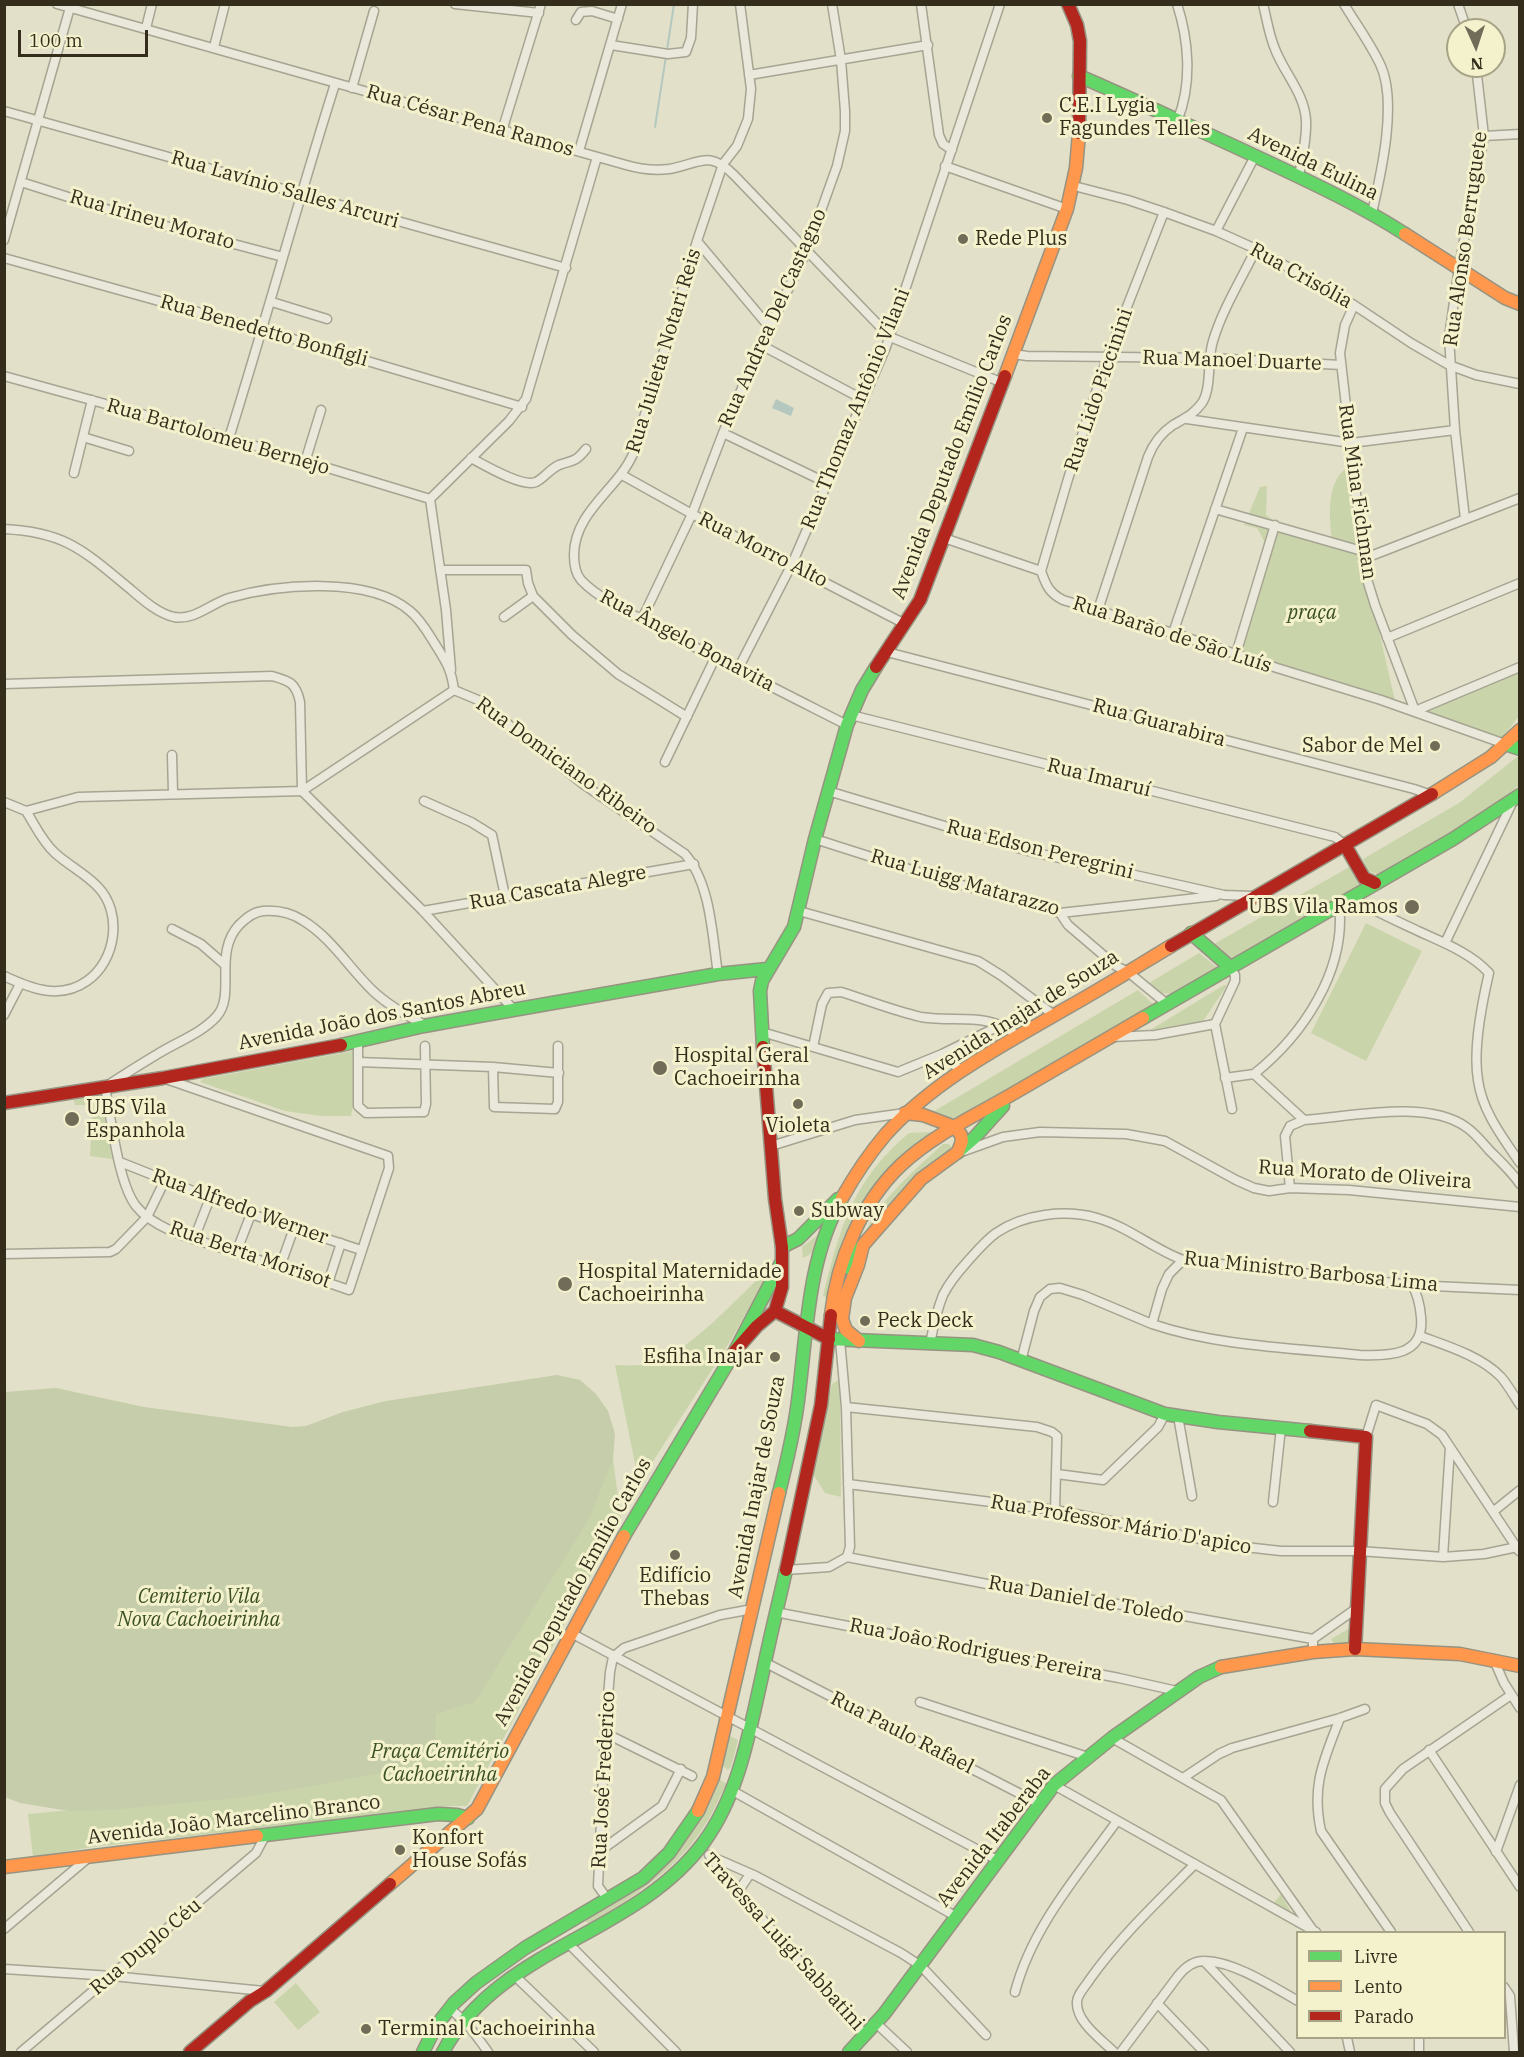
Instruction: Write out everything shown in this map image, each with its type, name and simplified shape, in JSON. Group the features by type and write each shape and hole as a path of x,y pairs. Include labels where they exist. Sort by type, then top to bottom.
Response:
{"main road":[{"name":"Avenida Deputado Emílio Carlos","path":"735,1351 757,1326 775,1311 782,1287 782,1253 776,1207 762,1032 760,991 762,981 767,969 785,945 794,927 815,839 849,720 862,690 920,600 1067,209 1074,186 1078,154 1080,76 1079,33 1068,4"},
{"name":"Avenida Eulina","path":"1080,76 1329,190 1372,213 1505,298 1520,304"},
{"name":"Avenida Inajar de Souza","path":"423,2052 449,2008 475,1983 495,1968 647,1874 669,1854 699,1811 713,1777 753,1609 796,1411 805,1328 822,1249 844,1193 869,1155 905,1113 960,1070 1055,1016 1254,896 1460,778 1520,730"},
{"path":"1505,744 1520,749"},
{"path":"443,2052 463,2019 483,1998 514,1975 649,1896 668,1881 699,1848 715,1825 732,1788 749,1728 786,1570 835,1340 830,1318 838,1277 848,1249 879,1191 900,1166 925,1145 955,1127 1453,839 1516,797"},
{"path":"1345,845 1370,886"},
{"path":"1191,933 1230,967"},
{"name":"Avenida João dos Santos Abreu","path":"4,1103 57,1097 163,1078 358,1042 427,1026 718,974 767,969"},
{"path":"958,1152 1009,1097"},
{"path":"905,1113 924,1115 955,1127 962,1141 958,1152"},
{"name":"Rua Morato de Oliveira","path":"859,1341 846,1330 843,1324 843,1307 863,1255 863,1245 921,1179 958,1152"},
{"path":"782,1253 844,1193"},
{"path":"830,1318 854,1256 863,1245"},
{"name":"Avenida Deputado Emílio Carlos","path":"190,2052 250,2001 266,1991 477,1809 627,1530 735,1351 782,1253"},
{"path":"775,1311 805,1328 835,1340 973,1345 999,1352 1165,1414 1366,1437 1355,1649"},
{"name":"Avenida Itaberaba","path":"849,2052 877,2024 1054,1785 1112,1738 1199,1677 1221,1667 1313,1645 1433,1652 1520,1666"},
{"path":"713,1777 719,1774 726,1776 731,1780 732,1788"},
{"name":"Avenida João Marcelino Branco","path":"4,1867 438,1814 468,1818"}],"street":[{"name":"Rua César Pena Ramos","path":"57,4 626,165 667,170 705,160 723,164"},
{"path":"146,28 152,4"},
{"path":"214,47 225,4"},
{"path":"455,4 540,9 502,131"},
{"path":"579,151 622,4"},
{"path":"611,45 668,54 686,52 691,38 693,4"},
{"path":"740,4 751,89 748,119 737,146 723,164 890,337 1003,383"},
{"name":"Rua Andrea Del Castagno","path":"642,619 692,514 723,433 761,345 807,250 837,166 845,131 845,111 841,60 832,4"},
{"path":"921,4 939,135 943,144 952,150"},
{"name":"Rua Thomaz Antônio Vilani","path":"738,669 792,564 890,337 1000,4"},
{"path":"1177,4 1186,41 1187,58 1184,99 1178,119"},
{"path":"1263,4 1270,39 1304,107 1306,120 1299,176"},
{"path":"1344,4 1380,65 1386,83 1388,110 1384,151 1372,213"},
{"path":"4,240 70,6"},
{"path":"352,88 374,10"},
{"path":"576,20 581,12 592,10 618,19"},
{"path":"749,75 928,45"},
{"name":"Rua Alonso Berruguete","path":"1465,519 1449,365 1449,338 1459,267 1484,136 1477,78"},
{"path":"229,438 272,302 283,256 335,84"},
{"name":"Rua Lavínio Salles Arcuri","path":"4,111 566,268"},
{"path":"1484,136 1520,134"},
{"path":"1216,231 1255,156"},
{"path":"451,670 446,610 430,499 522,407 566,268 597,157"},
{"name":"Rua Julieta Notari Reis","path":"582,525 593,507 622,475 633,454 697,241 723,164"},
{"path":"945,166 1067,209"},
{"name":"Rua Irineu Morato","path":"21,182 128,216 283,256"},
{"name":"Rua Crisólia","path":"1074,186 1128,200 1216,231 1256,249 1354,305 1449,365 1476,375 1520,384"},
{"name":"Rua Lido Piccinini","path":"1041,571 1107,358 1164,212"},
{"path":"697,241 770,328"},
{"path":"1098,610 1152,447 1174,424 1187,419 1205,397 1209,358 1218,326 1256,249"},
{"name":"Rua Benedetto Bonfigli","path":"4,258 263,330 522,407"},
{"path":"272,302 327,320"},
{"name":"Rua Mina Fichman","path":"1354,305 1342,340 1341,365 1362,555 1375,605 1415,711"},
{"path":"761,345 864,400"},
{"name":"Rua Manoel Duarte","path":"1014,354 1107,358 1209,358 1341,365"},
{"name":"Rua Bartolomeu Bernejo","path":"4,376 229,438 430,499"},
{"path":"74,473 92,400"},
{"path":"305,462 321,410"},
{"path":"1187,419 1351,444 1455,430"},
{"path":"1173,633 1243,428"},
{"path":"723,433 827,483"},
{"path":"83,437 129,451"},
{"path":"471,458 508,476 531,484 559,465 576,460 586,450"},
{"name":"Rua Morro Alto","path":"622,475 692,514 905,624"},
{"path":"1215,509 1275,525 1362,555 1520,498"},
{"name":"Rua Ângelo Bonavita","path":"582,525 574,553 577,575 594,591 715,658 849,720"},
{"path":"1236,654 1275,525"},
{"name":"Rua Domiciano Ribeiro","path":"4,529 51,536 71,544 91,556 146,602 164,614 177,618 185,618 229,598 270,590 323,586 374,593 392,600 411,612 423,626 451,670 454,690 478,700 583,784 673,845 694,864 704,887 718,974"},
{"path":"944,538 1041,571"},
{"path":"440,570 526,570 533,596 572,635 633,685 687,717"},
{"name":"Rua Barão de São Luís","path":"1041,571 1046,586 1054,596 1063,600 1415,711 1505,744"},
{"path":"1387,638 1520,583"},
{"path":"504,617 533,596"},
{"name":"Rua Guarabira","path":"886,652 1431,795"},
{"path":"665,762 715,658"},
{"path":"1415,711 1520,668"},
{"path":"4,684 272,676 286,680 298,692 300,702 302,791 423,911 514,1010"},
{"path":"26,811 78,797 302,791 454,690"},
{"name":"Rua Imaruí","path":"849,720 1335,837 1345,845"},
{"path":"172,755 173,793"},
{"name":"Rua Edson Peregrini","path":"828,791 1028,851 1224,895 1254,896"},
{"path":"1444,943 1516,797"},
{"path":"423,801 471,822 492,835 505,896"},
{"path":"4,802 26,811 47,844 102,891 114,926 108,954 100,970 87,981 59,992 45,992 4,976"},
{"name":"Rua Luigg Matarazzo","path":"815,839 934,878 1060,913 1224,895"},
{"name":"Rua Cascata Alegre","path":"423,911 694,864"},
{"path":"1370,886 1367,898 1374,911"},
{"path":"1351,897 1374,911 1444,943 1482,965 1489,974 1484,995 1476,1060 1478,1081 1495,1126 1520,1163"},
{"path":"1226,1078 1254,1074 1287,1044 1309,1016 1336,951 1340,924 1339,904"},
{"path":"105,1087 208,1025 221,1011 224,998 224,964 232,934 250,915 258,912 270,910 294,915 313,927 377,995 400,1013 427,1026"},
{"path":"799,911 978,961 1055,1016"},
{"path":"1060,913 1068,925 1116,966 1128,972 1167,1004"},
{"path":"172,929 201,944 224,964"},
{"path":"1230,967 1235,975 1235,981 1215,1023 1232,1109"},
{"path":"4,1015 20,984"},
{"path":"813,1047 822,1004 828,993 833,992 841,992 920,1016 986,1020 1001,1025 1018,1036"},
{"path":"1112,1037 1155,1035 1215,1023"},
{"path":"762,1032 898,1072 942,1054 1001,1025"},
{"path":"358,1042 358,1106 362,1112 366,1113 424,1112 426,1104 425,1046"},
{"path":"493,1067 494,1107 556,1109 559,1073 558,1046"},
{"path":"942,1054 960,1070"},
{"path":"358,1062 493,1067 559,1073"},
{"path":"1254,1074 1304,1120"},
{"path":"163,1078 385,1154 389,1158 389,1168 361,1250"},
{"name":"Rua Berta Morisot","path":"105,1087 128,1191 136,1206 147,1217 194,1239 349,1290 361,1250"},
{"path":"1290,1188 1285,1136 1290,1126 1304,1120 1409,1111 1434,1114 1467,1128 1503,1163 1520,1184"},
{"path":"771,1146 855,1120 905,1113"},
{"path":"984,1125 987,1134 1003,1137"},
{"name":"Rua Morato de Oliveira","path":"958,1152 1003,1137 1040,1132 1126,1134 1150,1137 1175,1146 1236,1180 1254,1188 1269,1191 1290,1188 1412,1195 1520,1207"},
{"name":"Rua Alfredo Werner","path":"120,1162 251,1214 361,1250"},
{"path":"4,1254 110,1252 116,1249 147,1217 165,1180"},
{"path":"194,1239 210,1198"},
{"path":"236,1253 251,1214"},
{"name":"Rua Ministro Barbosa Lima","path":"930,1344 943,1295 954,1277 996,1233 1015,1223 1053,1214 1076,1214 1119,1225 1169,1255 1183,1260 1412,1285 1520,1290"},
{"path":"280,1268 294,1228"},
{"path":"328,1283 341,1244"},
{"path":"1152,1324 1169,1274 1183,1260"},
{"path":"1021,1361 1034,1311 1041,1297 1050,1289 1060,1288 1083,1295 1180,1334 1208,1339 1385,1356 1403,1351 1415,1344 1420,1336 1421,1311 1418,1296 1412,1285"},
{"path":"1420,1336 1486,1365 1502,1378 1520,1405"},
{"path":"786,1570 829,1567 847,1557 850,1536 846,1407 835,1340"},
{"path":"1366,1437 1376,1405 1427,1424 1442,1435 1518,1549"},
{"path":"846,1407 1047,1429 1057,1436 1055,1510"},
{"path":"1057,1474 1103,1480 1158,1427 1165,1414"},
{"path":"1178,1416 1192,1496"},
{"path":"1273,1502 1281,1428"},
{"path":"1443,1557 1450,1446"},
{"name":"Rua Professor Mário D'apico","path":"848,1484 1055,1510 1236,1546 1281,1551 1359,1551 1443,1557 1518,1549"},
{"path":"1494,1511 1520,1490"},
{"name":"Rua Daniel de Toledo","path":"847,1557 987,1584 1106,1602 1313,1645"},
{"path":"1313,1645 1357,1608"},
{"path":"613,1657 624,1648 720,1615 753,1609"},
{"name":"Rua João Rodrigues Pereira","path":"775,1612 1107,1675 1177,1691"},
{"path":"571,1633 999,1861"},
{"name":"Rua José Frederico","path":"608,1900 598,1886 605,1732 613,1657"},
{"path":"1494,1660 1520,1708"},
{"name":"Rua Paulo Rafael","path":"765,1662 1040,1804"},
{"path":"1468,1931 1385,1803 1385,1789 1403,1768 1511,1695"},
{"path":"920,1702 1088,1757"},
{"path":"1183,1778 1232,1748 1365,1709"},
{"path":"1340,1718 1320,1772 1316,1792 1317,1814 1321,1831 1390,1931"},
{"path":"605,1732 692,1776"},
{"path":"1112,1738 1156,1765 1211,1793 1226,1807 1314,1931"},
{"path":"1429,1750 1520,1887"},
{"path":"600,1851 662,1806 681,1769"},
{"path":"1054,1785 1313,1931"},
{"path":"1496,1852 1520,1785"},
{"path":"732,1788 957,1917"},
{"path":"1015,1992 1031,1945 1117,1821"},
{"name":"Rua Duplo Céu","path":"21,2052 256,1853 265,1836"},
{"name":"Travessa Luigi Sabbatini","path":"699,1848 711,1856 738,1892 866,2036"},
{"path":"711,1856 901,1953 921,1966 986,2036"},
{"path":"4,1929 88,1858"},
{"path":"1114,2052 1080,2018 1077,2006 1078,1996 1128,1931 1195,1864"},
{"path":"738,1892 750,1874"},
{"path":"569,1944 676,2052"},
{"path":"1121,2052 1185,1968 1204,1960 1240,1971 1296,2000"},
{"path":"1204,1960 1290,2052"},
{"path":"4,1969 112,1976 266,1991"},
{"path":"514,1975 594,2052"},
{"path":"1507,1997 1514,2052"},
{"path":"1157,2003 1204,2052"},
{"path":"449,2008 463,2019 488,2052"},
{"path":"877,2024 907,2052"}],"green space":[{"name":"praça","path":"1350,466 1360,548 1395,701 1241,659 1264,541 1257,528 1244,525 1260,487 1267,486 1266,515 1280,525 1332,539 1330,509 1333,489 1342,472"},
{"path":"1519,673 1519,716 1496,745 1413,713"},
{"path":"1517,757 1519,758 1519,785 1504,798 1453,834 1381,876 1368,871 1363,859 1459,803"},
{"path":"1351,866 1363,883 1231,961 1214,944"},
{"path":"1366,923 1422,951 1366,1061 1311,1033"},
{"path":"1199,953 1218,968 1175,994 1159,993 1149,983"},
{"path":"1224,985 1226,987 1203,1021 1150,1030"},
{"path":"1138,990 1153,1004 956,1123 926,1116"},
{"path":"353,1051 354,1102 351,1116 321,1116 285,1111 200,1082 203,1079"},
{"path":"96,1096 101,1099 112,1159 90,1156 93,1105 75,1105 74,1100"},
{"path":"929,1132 936,1135 864,1207 833,1270 826,1297 823,1296 843,1226 862,1187 874,1169 909,1133"},
{"path":"943,1144 949,1144 953,1148 883,1223 843,1287 861,1241 875,1215 898,1186"},
{"path":"823,1231 816,1247 803,1258 802,1247"},
{"path":"758,1279 764,1281 731,1340 639,1483 615,1365 648,1364 677,1351 692,1341"},
{"name":"Cemiterio Vila Nova Cachoeirinha","path":"557,1375 580,1380 596,1394 608,1411 615,1434 613,1459 589,1519 475,1702 436,1714 435,1748 392,1771 237,1798 111,1810 69,1811 20,1803 5,1797 5,1392 56,1388 144,1407 292,1427 306,1426 343,1412 386,1401"},
{"path":"840,1379 841,1497 825,1493 813,1474 832,1384"},
{"name":"Praça Cemitério Cachoeirinha","path":"613,1459 621,1519 467,1806 452,1806 363,1820 287,1825 93,1847 33,1857 28,1814 125,1805 532,1601"},
{"path":"1350,1628 1350,1647 1336,1647 1331,1639"},
{"path":"730,1736 738,1740 731,1767 728,1770 722,1765"},
{"path":"719,1779 727,1784 708,1820 681,1856 654,1881 587,1923 585,1919 632,1889"},
{"path":"1281,1894 1301,1930 1267,1911"},
{"path":"296,1983 320,2012 298,2030 274,2002"}],"shaded area":[{"path":"776,399 794,408 791,416 772,408"}],"waterway":[{"path":"667,50 674,4"},
{"path":"655,127 666,56"}],"traffic: fast":[{"path":"1079,76 1302,178 1365,210 1405,234"},
{"path":"763,1047 760,991 762,981 794,927 815,839 847,725 862,690 876,667"},
{"path":"1505,744 1520,749"},
{"path":"1143,1018 1453,839 1520,795"},
{"path":"1191,933 1230,967"},
{"path":"341,1045 490,1014 718,974 767,969"},
{"path":"958,1152 1003,1106"},
{"path":"779,1493 795,1419 815,1274 830,1222 842,1198"},
{"path":"782,1247 798,1239 838,1199"},
{"path":"849,1268 854,1256 863,1245"},
{"path":"624,1536 735,1351 781,1263"},
{"path":"829,1339 973,1345 999,1352 1165,1414 1310,1431"},
{"path":"443,2052 467,2017 498,1988 532,1964 642,1900 675,1874 704,1842 726,1804 741,1762 786,1570"},
{"path":"849,2052 884,2014 1054,1785 1112,1738 1199,1677 1221,1667"},
{"path":"423,2052 436,2026 454,2003 476,1983 525,1948 643,1878 669,1853 698,1811"},
{"path":"257,1836 438,1814 468,1818"}],"traffic: slow":[{"path":"1005,376 1067,209 1076,168 1079,133"},
{"path":"1405,234 1505,298 1520,304"},
{"path":"1432,794 1491,757 1520,730"},
{"path":"842,1198 862,1165 886,1134 905,1115 948,1080 994,1050 1171,946"},
{"path":"831,1315 839,1274 853,1234 874,1197 901,1165 926,1145 953,1128 1143,1018"},
{"path":"905,1113 923,1115 955,1127"},
{"path":"859,1341 846,1330 842,1319 845,1298 863,1245 921,1179 958,1152 962,1141 955,1127"},
{"path":"698,1811 713,1777 779,1493"},
{"path":"390,1884 477,1809 624,1536"},
{"path":"1221,1667 1313,1652 1355,1649 1460,1654 1520,1666"},
{"path":"4,1867 257,1836"}],"traffic: jam":[{"path":"1068,4 1077,25 1080,41 1079,133"},
{"path":"876,667 920,600 1005,376"},
{"path":"1171,946 1432,794"},
{"path":"1345,845 1364,878 1375,883"},
{"path":"4,1103 163,1078 341,1045"},
{"path":"735,1351 757,1326 775,1311 782,1287 782,1247 775,1199 763,1047"},
{"path":"775,1311 829,1339"},
{"path":"786,1570 821,1405 831,1315"},
{"path":"1310,1431 1366,1437 1355,1649"},
{"path":"190,2052 250,2001 266,1991 390,1884"}],"place":[{"name":"C.E.I Lygia Fagundes Telles","path":"1047,118"},
{"name":"Rede Plus","path":"963,239"},
{"name":"Sabor de Mel","path":"1435,746"},
{"name":"UBS Vila Ramos","path":"1412,907"},
{"name":"Hospital Geral Cachoeirinha","path":"660,1068"},
{"name":"Violeta","path":"798,1104"},
{"name":"UBS Vila Espanhola","path":"72,1119"},
{"name":"Subway","path":"799,1211"},
{"name":"Hospital Maternidade Cachoeirinha","path":"565,1284"},
{"name":"Peck Deck","path":"865,1321"},
{"name":"Esfiha Inajar","path":"775,1357"},
{"name":"Edifício Thebas","path":"675,1555"},
{"name":"Konfort House Sofás","path":"400,1850"},
{"name":"Terminal Cachoeirinha","path":"366,2029"}]}
